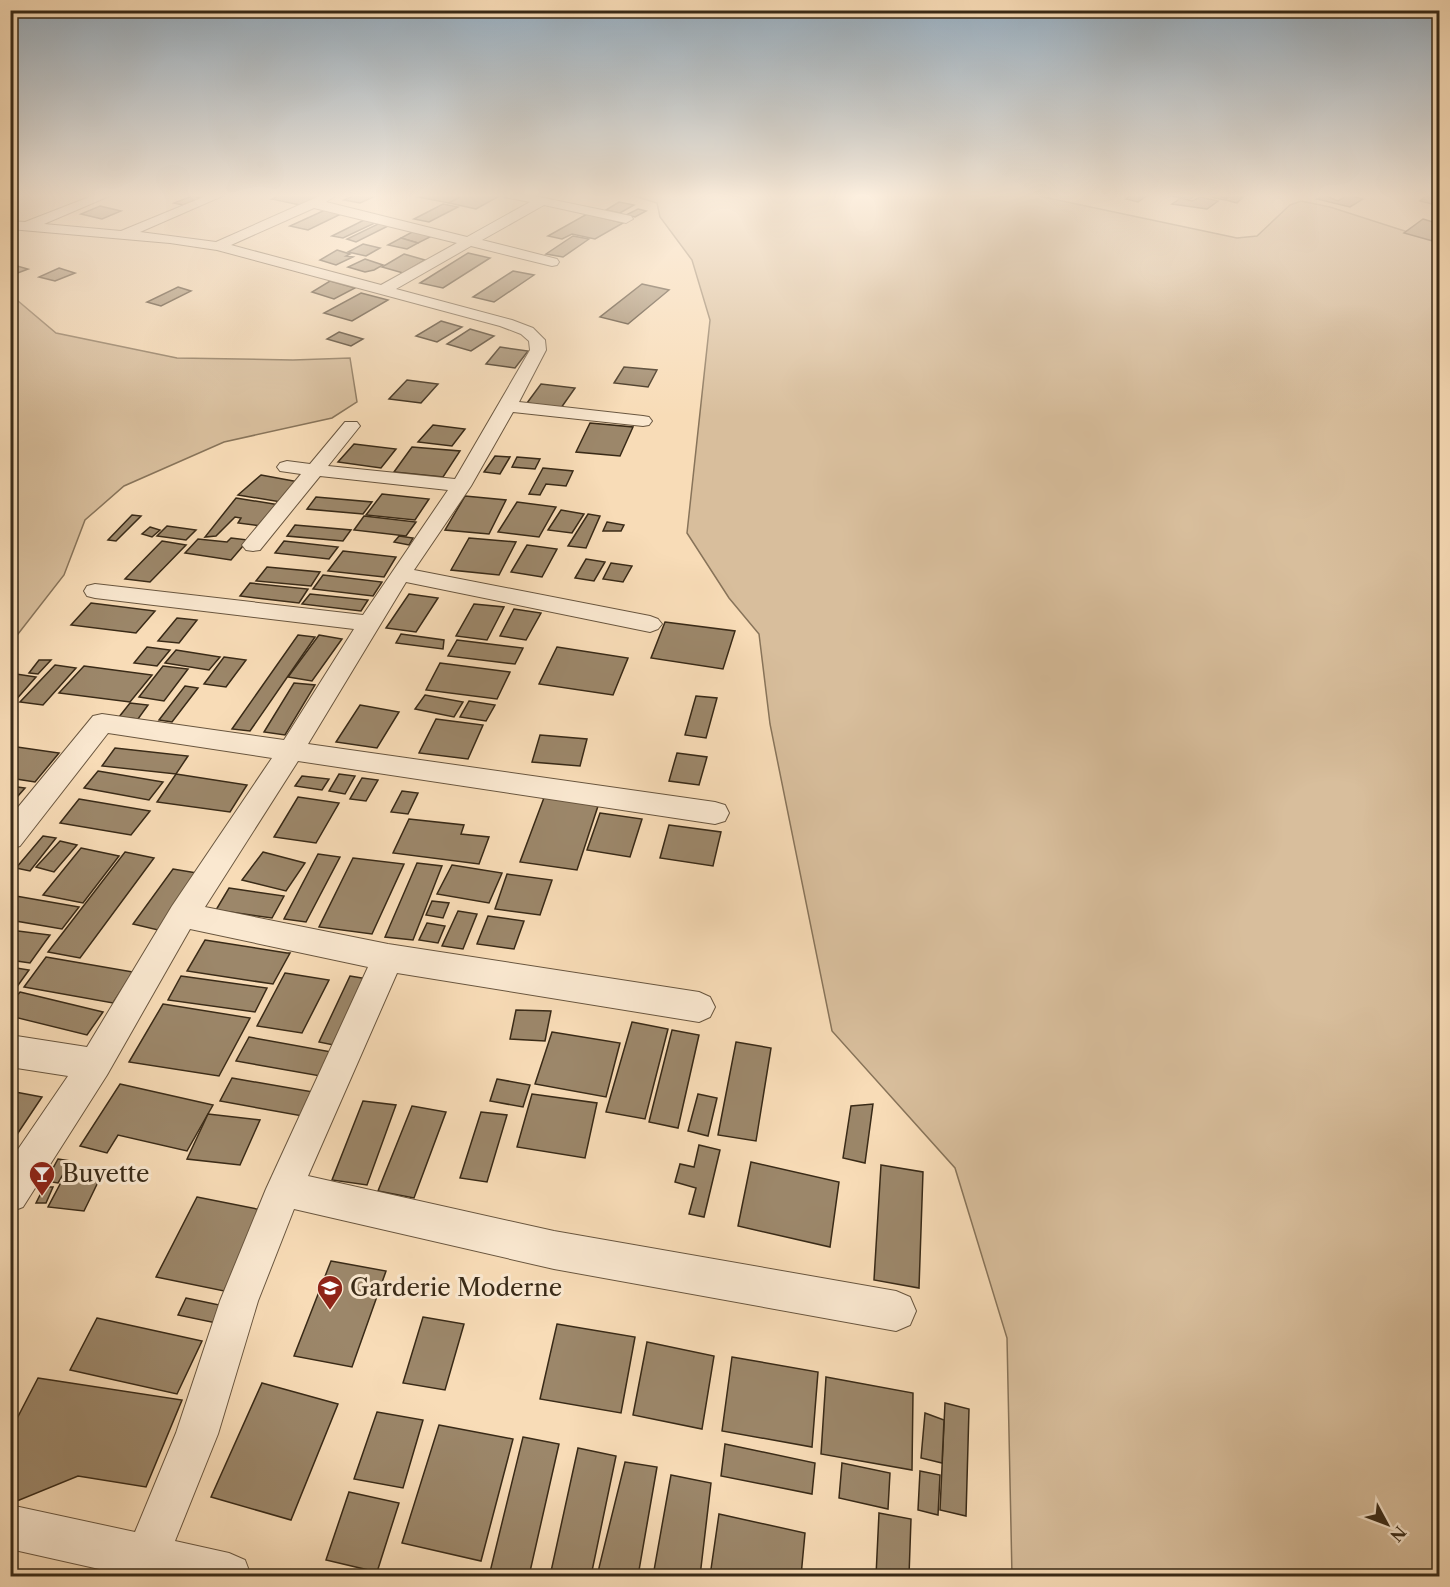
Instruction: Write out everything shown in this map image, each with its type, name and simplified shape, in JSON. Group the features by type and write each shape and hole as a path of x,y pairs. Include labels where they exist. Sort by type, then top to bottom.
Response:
{"street":[{"path":"10,1194 95,1064 183,915 290,752 400,574 460,486 508,406 538,350 537,340 527,331 299,268"},
{"path":"383,291 424,268"},
{"path":"508,406 643,421"},
{"path":"253,545 351,426"},
{"path":"287,467 460,486"},
{"path":"400,574 650,624"},
{"path":"95,591 369,623"},
{"path":"10,838 102,723 715,813"},
{"path":"183,915 388,958 699,1007"},
{"path":"143,1567 198,1434 238,1301 284,1189 388,958"},
{"path":"10,1051 95,1064"},
{"path":"284,1189 554,1250 896,1311"},
{"path":"10,1527 143,1567 229,1576"}],"shaded area":[{"path":"694,268 1439,268 1439,1576 1012,1576 1007,1338 955,1168 832,1031 770,724 759,634 729,598 687,533 710,320"},
{"path":"11,295 56,333 177,358 293,360 350,358 357,402 332,418 224,442 124,486 85,520 64,575 11,643"}],"building":[{"path":"10,268 28,269 10,276"},
{"path":"59,268 75,273 55,281 39,277"},
{"path":"352,268 377,268 365,272"},
{"path":"386,268 411,268 403,273"},
{"path":"444,268 474,268 443,288 420,283"},
{"path":"513,271 534,275 494,302 473,297"},
{"path":"330,281 355,288 334,299 312,292"},
{"path":"642,284 669,290 628,324 600,317"},
{"path":"178,287 191,291 161,306 147,302"},
{"path":"361,293 388,300 352,321 324,313"},
{"path":"441,321 462,327 437,342 416,336"},
{"path":"470,329 494,336 471,351 447,344"},
{"path":"339,332 363,339 351,346 327,339"},
{"path":"500,347 528,351 515,368 486,364"},
{"path":"624,367 657,370 648,387 614,383"},
{"path":"407,380 438,384 421,403 389,399"},
{"path":"541,384 575,388 561,408 527,403"},
{"path":"590,423 633,427 620,456 576,452"},
{"path":"433,425 465,429 452,446 418,442"},
{"path":"354,444 396,449 381,468 338,462"},
{"path":"412,447 460,451 443,477 394,472"},
{"path":"495,456 510,457 500,474 484,472"},
{"path":"517,457 540,459 535,469 512,467"},
{"path":"543,468 573,471 566,486 546,484 540,495 529,494"},
{"path":"261,475 299,482 281,502 238,495"},
{"path":"382,494 429,499 415,520 366,515"},
{"path":"465,496 506,500 489,534 445,530"},
{"path":"316,497 372,502 363,514 307,509"},
{"path":"236,498 280,505 261,526 238,523 241,518 235,517 216,536 205,537"},
{"path":"517,502 556,507 539,537 498,532"},
{"path":"561,510 584,514 572,533 548,530"},
{"path":"588,514 600,516 586,548 568,546"},
{"path":"132,515 141,516 116,541 108,540"},
{"path":"364,516 416,522 406,536 354,530"},
{"path":"607,522 624,525 621,531 603,531"},
{"path":"295,525 351,530 343,541 287,536"},
{"path":"167,526 196,530 186,540 157,536"},
{"path":"150,527 160,530 152,537 142,534"},
{"path":"399,536 413,538 409,545 394,542"},
{"path":"231,538 248,540 231,560 185,553 198,539 227,542"},
{"path":"469,538 516,542 499,575 451,570"},
{"path":"162,541 186,545 150,582 125,579"},
{"path":"284,541 338,547 329,559 275,553"},
{"path":"527,545 557,549 542,577 511,572"},
{"path":"343,551 396,557 384,577 328,571"},
{"path":"586,559 605,562 594,581 575,578"},
{"path":"611,563 632,566 623,582 603,579"},
{"path":"267,567 320,572 311,586 256,581"},
{"path":"323,575 382,582 373,596 313,589"},
{"path":"250,583 308,589 299,603 240,596"},
{"path":"310,594 368,600 361,611 302,604"},
{"path":"409,594 438,598 416,632 386,628"},
{"path":"91,603 155,611 136,633 71,625"},
{"path":"474,604 504,607 487,640 456,636"},
{"path":"514,609 541,613 526,640 500,636"},
{"path":"177,618 197,620 179,643 158,641"},
{"path":"665,622 735,631 723,669 651,658"},
{"path":"401,634 444,640 443,649 396,643"},
{"path":"298,635 315,637 250,731 232,729"},
{"path":"319,635 342,639 312,681 288,677"},
{"path":"457,640 523,648 515,664 448,656"},
{"path":"147,647 170,650 157,666 134,663"},
{"path":"557,647 628,658 613,695 539,684"},
{"path":"176,650 220,657 209,670 165,663"},
{"path":"224,657 246,660 226,687 204,684"},
{"path":"39,660 51,660 38,674 29,673"},
{"path":"440,663 510,672 497,699 426,690"},
{"path":"55,665 76,668 43,705 20,702"},
{"path":"84,666 152,675 130,702 59,693"},
{"path":"163,666 188,669 164,701 139,697"},
{"path":"16,674 36,677 14,702 10,702 10,680"},
{"path":"294,683 315,685 285,735 264,732"},
{"path":"185,686 198,688 172,722 159,720"},
{"path":"425,695 463,702 454,717 415,709"},
{"path":"696,696 717,698 706,738 685,735"},
{"path":"469,701 495,705 486,721 460,717"},
{"path":"130,703 148,705 138,719 119,717"},
{"path":"360,705 399,712 377,748 336,742"},
{"path":"436,719 483,725 468,759 419,753"},
{"path":"540,735 587,739 580,766 532,762"},
{"path":"10,746 59,753 35,782 10,778"},
{"path":"115,748 188,756 176,774 102,766"},
{"path":"677,753 707,757 699,785 669,781"},
{"path":"98,771 163,782 149,800 84,788"},
{"path":"176,774 247,785 230,812 157,802"},
{"path":"339,774 355,776 345,794 329,791"},
{"path":"302,776 329,779 322,790 295,786"},
{"path":"362,778 378,780 366,801 350,799"},
{"path":"10,786 25,788 10,805"},
{"path":"402,791 418,793 408,814 391,812"},
{"path":"545,795 599,803 577,870 520,862"},
{"path":"298,797 339,803 316,843 274,837"},
{"path":"79,799 150,811 131,835 60,823"},
{"path":"600,813 642,819 630,857 587,850"},
{"path":"409,819 464,825 461,834 489,837 479,864 393,853"},
{"path":"669,825 721,832 713,866 660,858"},
{"path":"43,836 56,838 30,871 16,868"},
{"path":"60,841 77,845 54,872 36,867"},
{"path":"81,848 119,856 83,903 43,895"},
{"path":"125,852 154,858 80,958 48,952"},
{"path":"263,852 305,863 286,891 242,880"},
{"path":"318,854 340,857 306,922 284,919"},
{"path":"353,858 404,864 372,934 319,927"},
{"path":"417,863 442,866 413,940 385,937"},
{"path":"452,865 502,873 489,903 437,894"},
{"path":"173,869 197,873 158,930 133,924"},
{"path":"507,874 552,880 540,915 495,909"},
{"path":"229,888 284,896 272,918 216,910"},
{"path":"10,895 79,907 62,929 10,920"},
{"path":"432,901 449,903 443,918 426,915"},
{"path":"458,911 477,914 463,949 442,946"},
{"path":"488,916 524,921 514,949 477,944"},
{"path":"427,923 445,926 438,943 419,940"},
{"path":"10,930 50,935 30,963 10,960"},
{"path":"205,940 290,953 273,984 187,971"},
{"path":"46,957 133,972 113,1003 24,987"},
{"path":"10,967 29,970 11,995 10,995"},
{"path":"285,973 329,980 302,1033 257,1026"},
{"path":"181,976 267,988 255,1012 168,1000"},
{"path":"350,976 374,980 343,1047 319,1042"},
{"path":"20,992 103,1012 87,1035 10,1016 10,1004"},
{"path":"163,1004 250,1018 219,1076 129,1062"},
{"path":"516,1010 551,1011 545,1041 510,1039"},
{"path":"632,1022 668,1029 645,1119 606,1112"},
{"path":"672,1030 699,1035 678,1128 649,1122"},
{"path":"552,1032 620,1043 606,1097 535,1084"},
{"path":"249,1037 337,1053 326,1077 236,1061"},
{"path":"736,1042 771,1048 756,1141 718,1135"},
{"path":"232,1078 319,1093 308,1117 220,1101"},
{"path":"497,1079 530,1085 523,1107 490,1101"},
{"path":"120,1084 213,1105 187,1151 118,1135 107,1153 80,1146"},
{"path":"10,1091 42,1097 10,1145"},
{"path":"532,1094 597,1103 585,1158 517,1147"},
{"path":"698,1094 717,1098 708,1136 688,1131"},
{"path":"363,1101 396,1105 367,1185 332,1180"},
{"path":"873,1104 865,1163 843,1158 851,1106"},
{"path":"412,1106 446,1112 414,1198 378,1191"},
{"path":"481,1112 507,1115 487,1182 460,1178"},
{"path":"208,1114 260,1120 240,1165 187,1159"},
{"path":"699,1145 720,1150 704,1217 689,1214 696,1188 675,1182 680,1164 694,1167"},
{"path":"58,1159 71,1161 58,1183 46,1181"},
{"path":"751,1162 839,1182 830,1247 738,1226"},
{"path":"881,1165 923,1172 919,1288 874,1280"},
{"path":"67,1171 102,1174 84,1211 48,1207"},
{"path":"44,1187 53,1187 46,1203 36,1203"},
{"path":"197,1197 262,1210 224,1291 156,1277"},
{"path":"331,1261 386,1271 352,1367 294,1356"},
{"path":"186,1298 224,1306 216,1323 178,1315"},
{"path":"423,1317 464,1324 445,1390 403,1383"},
{"path":"97,1318 202,1341 177,1394 70,1370"},
{"path":"557,1324 635,1337 621,1413 540,1399"},
{"path":"647,1342 714,1356 702,1429 633,1415"},
{"path":"732,1357 818,1372 812,1447 722,1431"},
{"path":"826,1377 913,1393 912,1470 821,1454"},
{"path":"38,1378 182,1400 146,1487 78,1476 17,1501 10,1500 10,1432"},
{"path":"262,1383 338,1404 291,1520 211,1497"},
{"path":"945,1403 969,1409 966,1516 940,1510"},
{"path":"377,1412 423,1420 403,1488 354,1479"},
{"path":"925,1413 944,1420 942,1463 921,1458"},
{"path":"439,1425 513,1439 481,1561 402,1543"},
{"path":"523,1437 559,1444 529,1576 489,1576"},
{"path":"725,1444 815,1463 812,1494 721,1476"},
{"path":"578,1448 616,1456 591,1576 550,1576"},
{"path":"625,1462 657,1467 638,1576 597,1576"},
{"path":"842,1463 890,1473 888,1509 839,1498"},
{"path":"920,1471 940,1475 938,1515 918,1510"},
{"path":"671,1475 711,1483 700,1576 653,1576"},
{"path":"349,1492 399,1503 377,1572 326,1560"},
{"path":"879,1513 911,1519 909,1576 876,1576"},
{"path":"719,1514 805,1533 801,1576 710,1576"}],"place":[{"name":"Buvette","path":"42,1197"},
{"name":"Garderie Moderne","path":"330,1311"}]}
